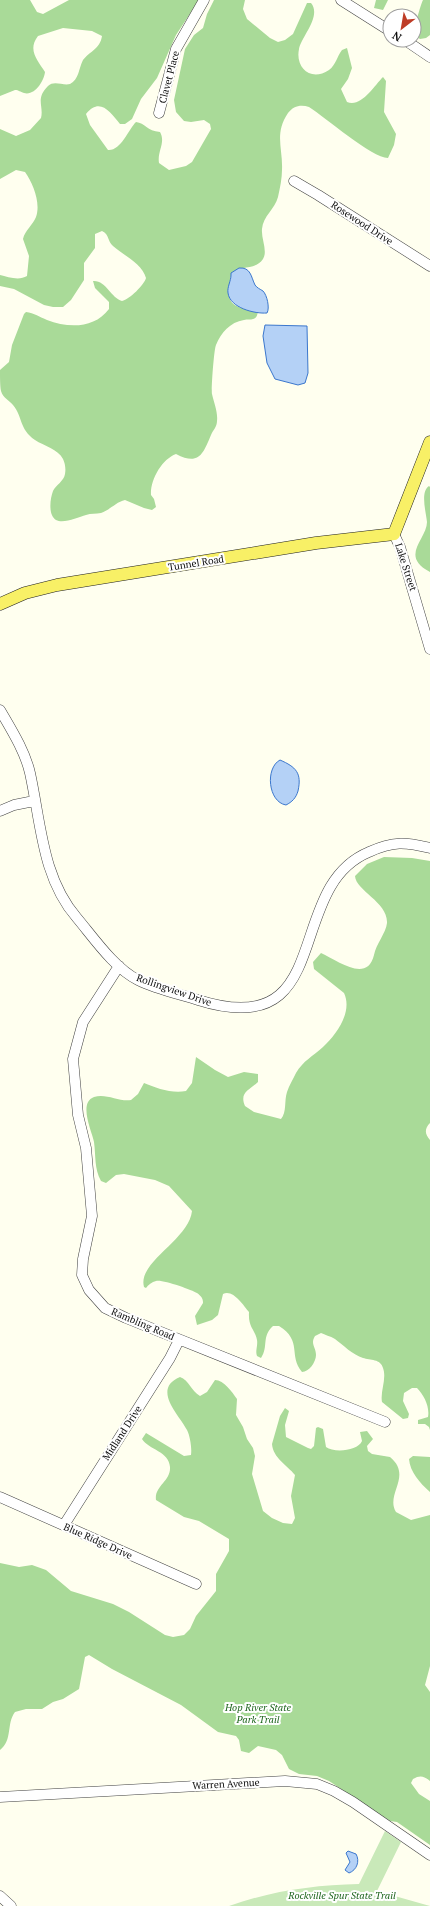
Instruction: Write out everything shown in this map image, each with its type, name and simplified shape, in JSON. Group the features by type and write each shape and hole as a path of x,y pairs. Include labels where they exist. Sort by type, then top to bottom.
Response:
{"main road":[{"name":"Lake Street","path":"394,534 430,442"},
{"name":"Tunnel Road","path":"0,604 25,593 57,585 331,540 394,534"}],"street":[{"name":"Clavet Place","path":"159,113 176,49 204,0"},
{"path":"341,0 382,26"},
{"path":"417,48 430,57"},
{"name":"Rosewood Drive","path":"294,181 318,194 430,266"},
{"name":"Lake Street","path":"394,534 402,554 430,649"},
{"name":"Rollingview Drive","path":"0,710 18,744 30,772 34,801 44,846 57,889 68,908 120,966 137,980 223,1007 245,1008 266,1003 284,991 297,973 330,884 344,867 360,855 381,846 406,843 430,848"},
{"path":"0,811 14,805 34,801"},
{"name":"Rambling Road","path":"120,966 83,1022 72,1059 78,1115 86,1148 92,1216 83,1259 82,1275 89,1290 105,1308 179,1340 386,1422"},
{"name":"Midland Drive","path":"64,1526 170,1358 179,1340"},
{"name":"Blue Ridge Drive","path":"0,1498 196,1584"},
{"name":"Warren Avenue","path":"0,1797 285,1781 317,1784 334,1791 353,1802 430,1856"},
{"path":"0,1896 11,1906"}],"green space":[{"path":"0,0 30,0 37,12 43,14 69,0 199,0 176,35 157,78 141,99 132,119 125,124 120,124 109,111 100,107 91,109 86,114 90,125 108,150 117,147 120,144 136,122 152,130 160,132 162,136 162,143 159,163 169,170 186,166 192,162 211,129 210,124 204,120 191,122 184,121 176,112 174,100 185,49 194,35 203,28 207,14 214,0 245,0 243,9 247,19 270,38 278,42 285,40 293,34 307,3 311,3 314,8 313,20 301,44 298,56 302,67 311,74 322,73 329,70 333,66 342,50 347,48 352,68 348,79 341,89 347,102 352,103 357,102 367,95 383,77 386,81 384,112 396,134 394,145 388,158 371,151 360,144 309,107 295,107 288,113 281,128 280,134 282,170 278,197 264,220 262,229 265,249 263,259 256,265 239,270 231,275 229,294 232,303 240,308 258,312 257,315 254,319 234,323 223,332 218,341 214,354 212,391 217,414 216,425 205,448 199,456 190,459 176,454 166,460 162,465 155,477 151,489 151,495 154,499 156,507 152,510 125,500 101,513 88,514 67,521 59,521 53,518 51,511 51,498 53,491 62,481 64,476 64,461 58,453 35,440 26,432 16,409 1,391 0,370 9,362 12,345 26,312 55,323 80,325 88,323 103,316 109,309 109,302 95,288 93,281 98,281 101,283 122,301 129,298 143,284 146,278 141,268 113,246 106,234 102,231 95,234 95,248 84,263 84,280 71,300 63,307 44,305 14,289 0,286 0,275 10,278 27,276 29,256 23,239 25,233 36,217 38,206 33,187 25,172 16,170 0,179 0,129 16,136 30,130 41,118 41,99 44,91 50,84 53,83 70,84 73,82 83,60 97,47 102,36 92,31 63,28 38,36 33,46 35,55 45,72 43,80 32,92 24,93 15,90 0,96"},
{"path":"376,0 388,0 382,10 374,8"},
{"path":"423,0 430,0 430,35 422,39 422,8 420,7"},
{"path":"429,486 430,572 421,566 416,560 415,554 426,528 427,522 424,497 426,489"},
{"path":"384,857 412,858 430,861 430,1123 426,1132 430,1140 430,1430 425,1424 418,1424 418,1420 428,1417 428,1409 426,1401 417,1388 412,1388 404,1393 403,1401 409,1414 408,1418 403,1419 382,1402 384,1372 382,1365 378,1361 356,1355 333,1338 321,1333 315,1336 313,1341 316,1352 315,1361 310,1368 305,1372 302,1372 296,1360 291,1337 279,1326 273,1326 269,1330 263,1354 261,1358 257,1356 257,1340 250,1322 249,1312 234,1296 227,1293 223,1294 218,1315 212,1320 197,1325 195,1316 203,1303 203,1300 197,1293 177,1285 159,1281 152,1283 146,1288 144,1287 144,1278 148,1269 182,1232 189,1222 192,1211 169,1186 155,1180 124,1174 116,1175 106,1183 101,1181 96,1167 94,1142 86,1111 89,1100 94,1097 103,1096 122,1100 131,1100 138,1094 144,1083 159,1089 175,1092 186,1091 192,1083 196,1057 228,1077 244,1072 258,1074 258,1082 244,1094 243,1097 245,1106 254,1112 281,1119 285,1110 286,1095 296,1073 305,1062 323,1047 333,1036 342,1023 345,1015 346,1000 344,993 314,969 313,962 321,953 351,968 365,968 370,964 385,931 387,923 383,909 361,887 355,876 367,864"},
{"name":"Hop River State Park Trail","path":"180,1377 183,1378 200,1396 207,1392 215,1380 225,1384 237,1399 236,1415 243,1427 247,1439 253,1448 255,1456 252,1474 263,1511 272,1518 283,1523 292,1524 295,1518 291,1496 295,1475 275,1453 272,1444 280,1416 285,1408 289,1411 285,1425 286,1437 311,1449 314,1446 316,1428 318,1427 323,1429 326,1447 334,1450 346,1450 356,1447 362,1441 360,1432 367,1431 373,1439 367,1446 368,1451 372,1454 390,1457 396,1464 399,1471 399,1478 394,1498 396,1512 411,1520 430,1515 430,1666 425,1685 430,1692 430,1781 424,1777 418,1777 413,1779 411,1783 419,1794 430,1801 430,1845 397,1822 390,1821 329,1781 317,1776 299,1774 289,1769 282,1755 276,1750 258,1746 249,1753 241,1751 239,1740 236,1736 218,1732 181,1705 112,1669 89,1655 85,1657 79,1689 42,1709 26,1709 15,1712 12,1717 7,1742 0,1750 0,1563 19,1567 32,1565 46,1570 71,1591 113,1604 129,1612 165,1635 173,1637 184,1635 190,1629 196,1616 216,1591 216,1574 229,1551 229,1539 199,1521 184,1517 156,1500 157,1491 170,1472 169,1462 163,1454 149,1446 142,1439 146,1433 184,1456 191,1455 191,1446 188,1433 184,1424 170,1403 168,1395 168,1388 172,1382"},
{"path":"413,1456 430,1457 430,1492 413,1473 409,1459"},
{"name":"Rockville Spur State Trail","path":"385,1831 401,1842 377,1891 430,1906 229,1906 261,1896 309,1887 359,1884"}],"water":[{"path":"239,268 246,269 255,285 263,291 267,298 267,313 250,311 233,303 228,293 231,273"},
{"path":"265,325 307,326 308,373 305,383 298,385 275,379 267,363 263,336"},
{"path":"280,760 294,768 299,780 296,796 286,805 280,803 272,792 272,770 275,764"},
{"path":"348,1851 356,1854 358,1860 356,1868 349,1873 345,1870 350,1862 346,1853"}]}
